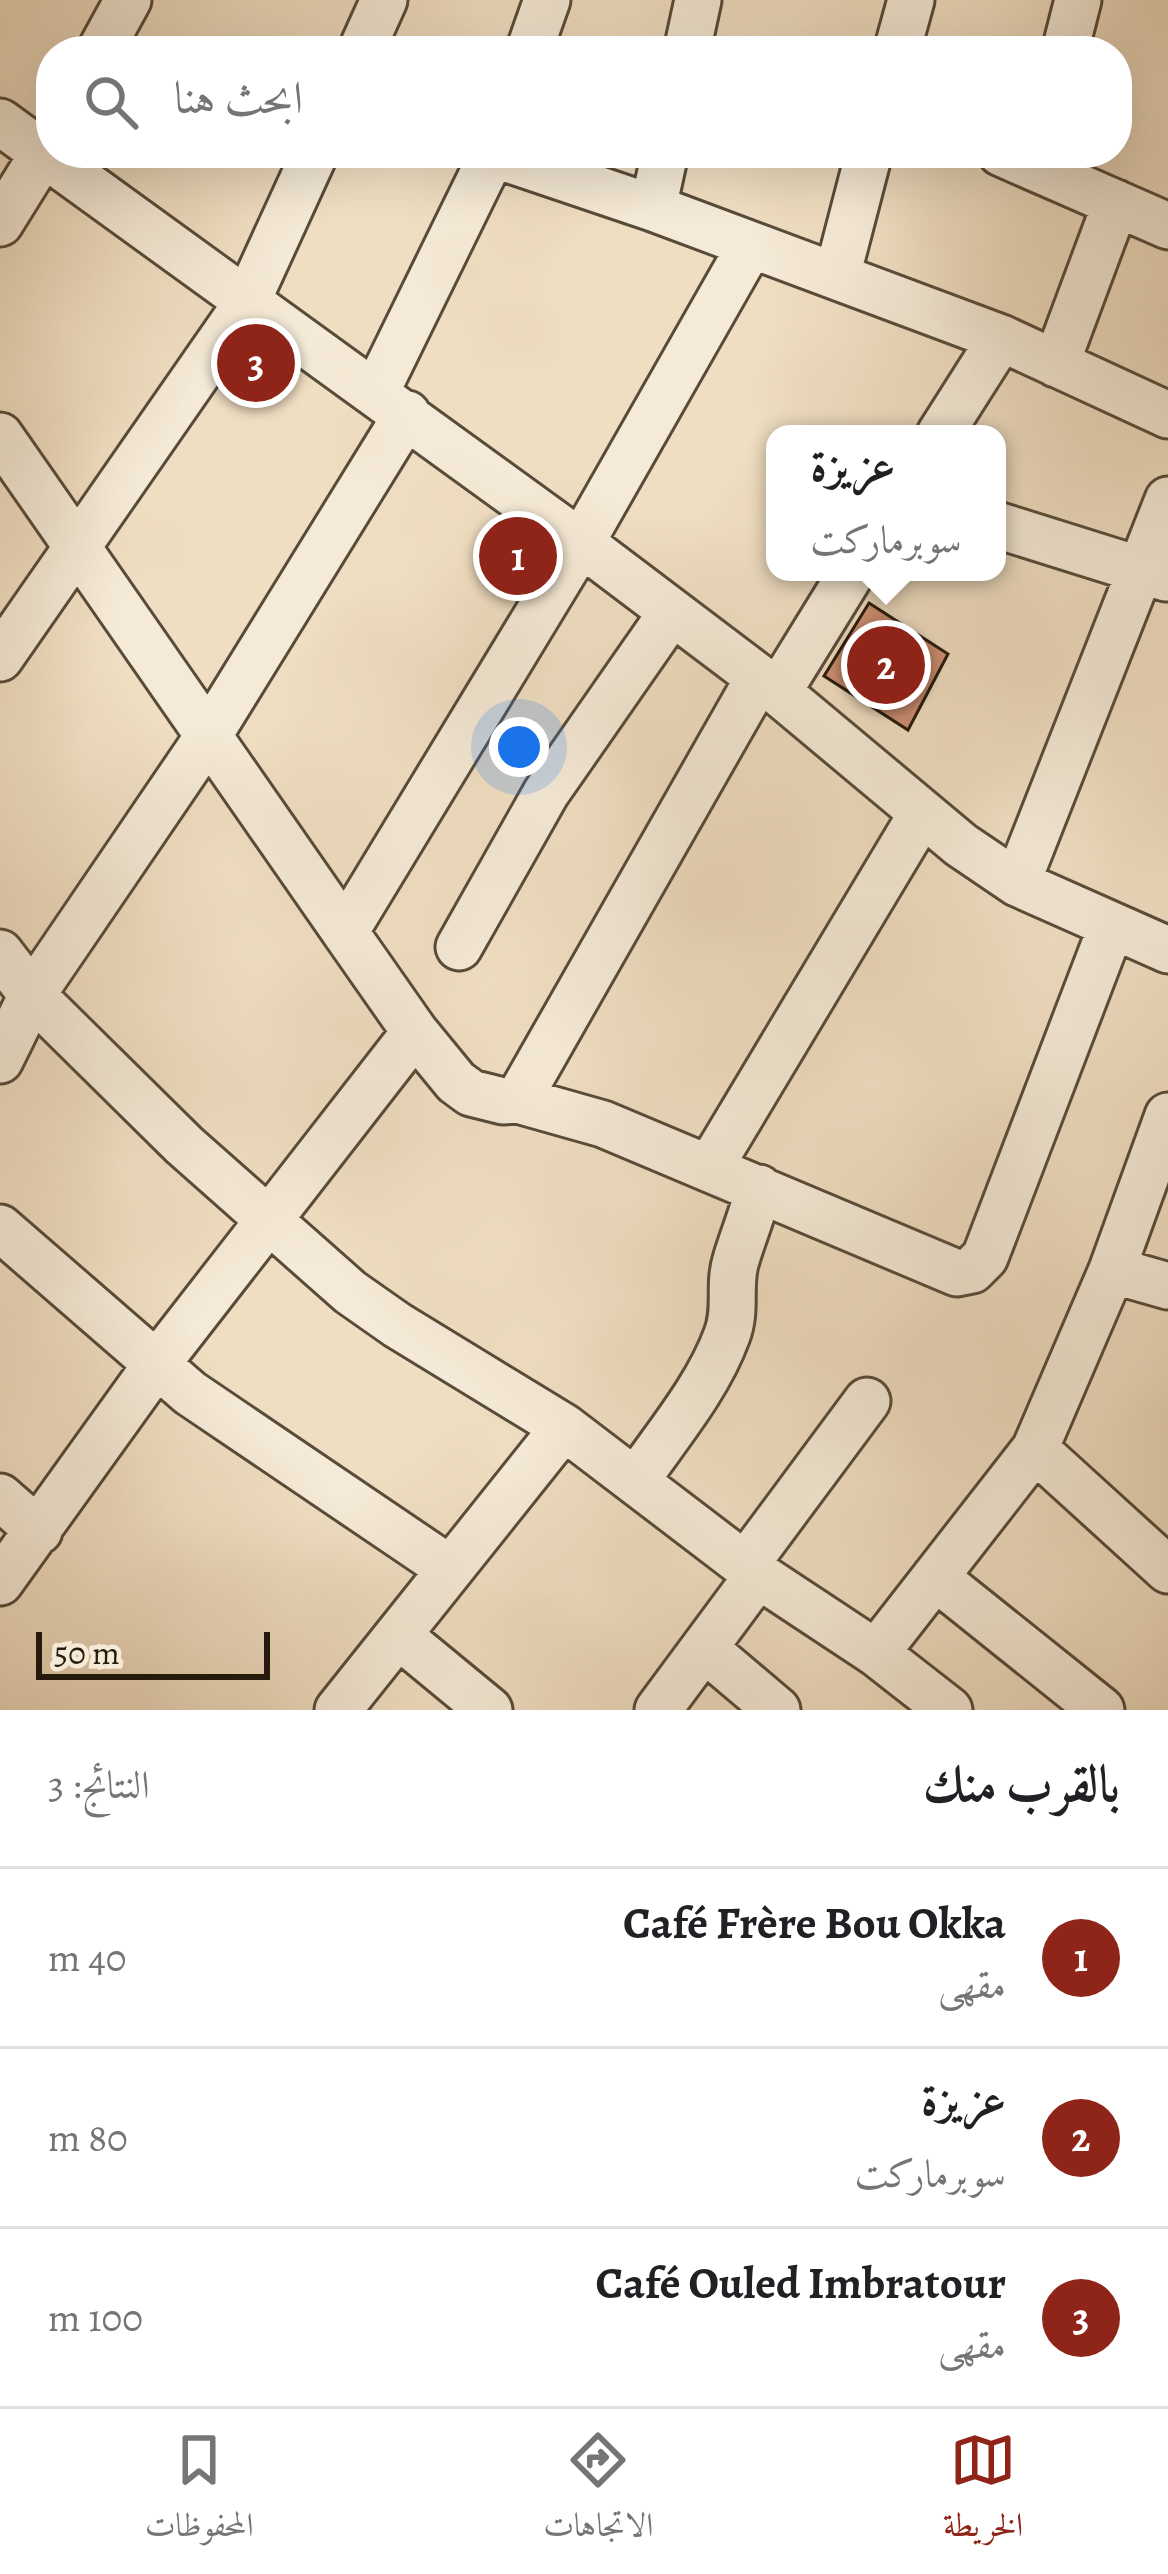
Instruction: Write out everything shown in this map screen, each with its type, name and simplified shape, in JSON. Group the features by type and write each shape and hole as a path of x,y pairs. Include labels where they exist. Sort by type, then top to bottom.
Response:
{"street":[{"path":"108,36 128,0"},
{"path":"368,36 384,0"},
{"path":"534,36 547,0"},
{"path":"690,36 698,0"},
{"path":"900,36 911,0"},
{"path":"1069,36 1078,0"},
{"path":"0,122 36,140"},
{"path":"0,223 36,165"},
{"path":"76,168 246,304 392,403 768,685 921,815 1018,883 1168,950"},
{"path":"0,658 246,304 308,168"},
{"path":"0,1060 32,995 207,738 392,403 487,168"},
{"path":"534,168 1001,338 1168,415"},
{"path":"653,208 662,168"},
{"path":"837,277 865,168"},
{"path":"1045,168 1168,226"},
{"path":"1056,364 1116,203"},
{"path":"344,932 581,543 750,246"},
{"path":"946,425 1001,338"},
{"path":"0,436 344,932 416,1032 456,1082 471,1093 518,1100 603,1124 957,1273 972,1270 985,1257 1111,928"},
{"path":"1018,883 1153,574 1168,500"},
{"path":"1006,528 1153,574"},
{"path":"518,1100 768,685 845,581"},
{"path":"458,947 546,793 672,612"},
{"path":"710,1167 921,815"},
{"path":"0,953 32,995 184,1145 350,1292 564,1426 949,1710"},
{"path":"0,1582 156,1365 416,1032"},
{"path":"876,1653 1035,1449 1112,1270 1168,1116"},
{"path":"637,1479 712,1369 728,1333 735,1307 735,1261 759,1188"},
{"path":"0,1228 156,1365 222,1415 451,1569"},
{"path":"1112,1270 1168,1286"},
{"path":"658,1710 705,1649 752,1569 867,1401"},
{"path":"338,1710 564,1426"},
{"path":"1035,1449 1168,1570"},
{"path":"0,1497 39,1531"},
{"path":"935,1577 1101,1710"},
{"path":"398,1635 489,1710"},
{"path":"705,1649 777,1710"}],"building":[{"path":"243,334 285,362 269,392 226,363"},
{"path":"511,523 549,552 528,587 487,559"},
{"path":"869,603 948,654 908,730 824,676"}],"place":[{"name":"Café Ouled Imbratour","path":"256,363"},
{"name":"Café Frère Bou Okka","path":"518,556"},
{"name":"عزيزة","path":"886,665"}]}
